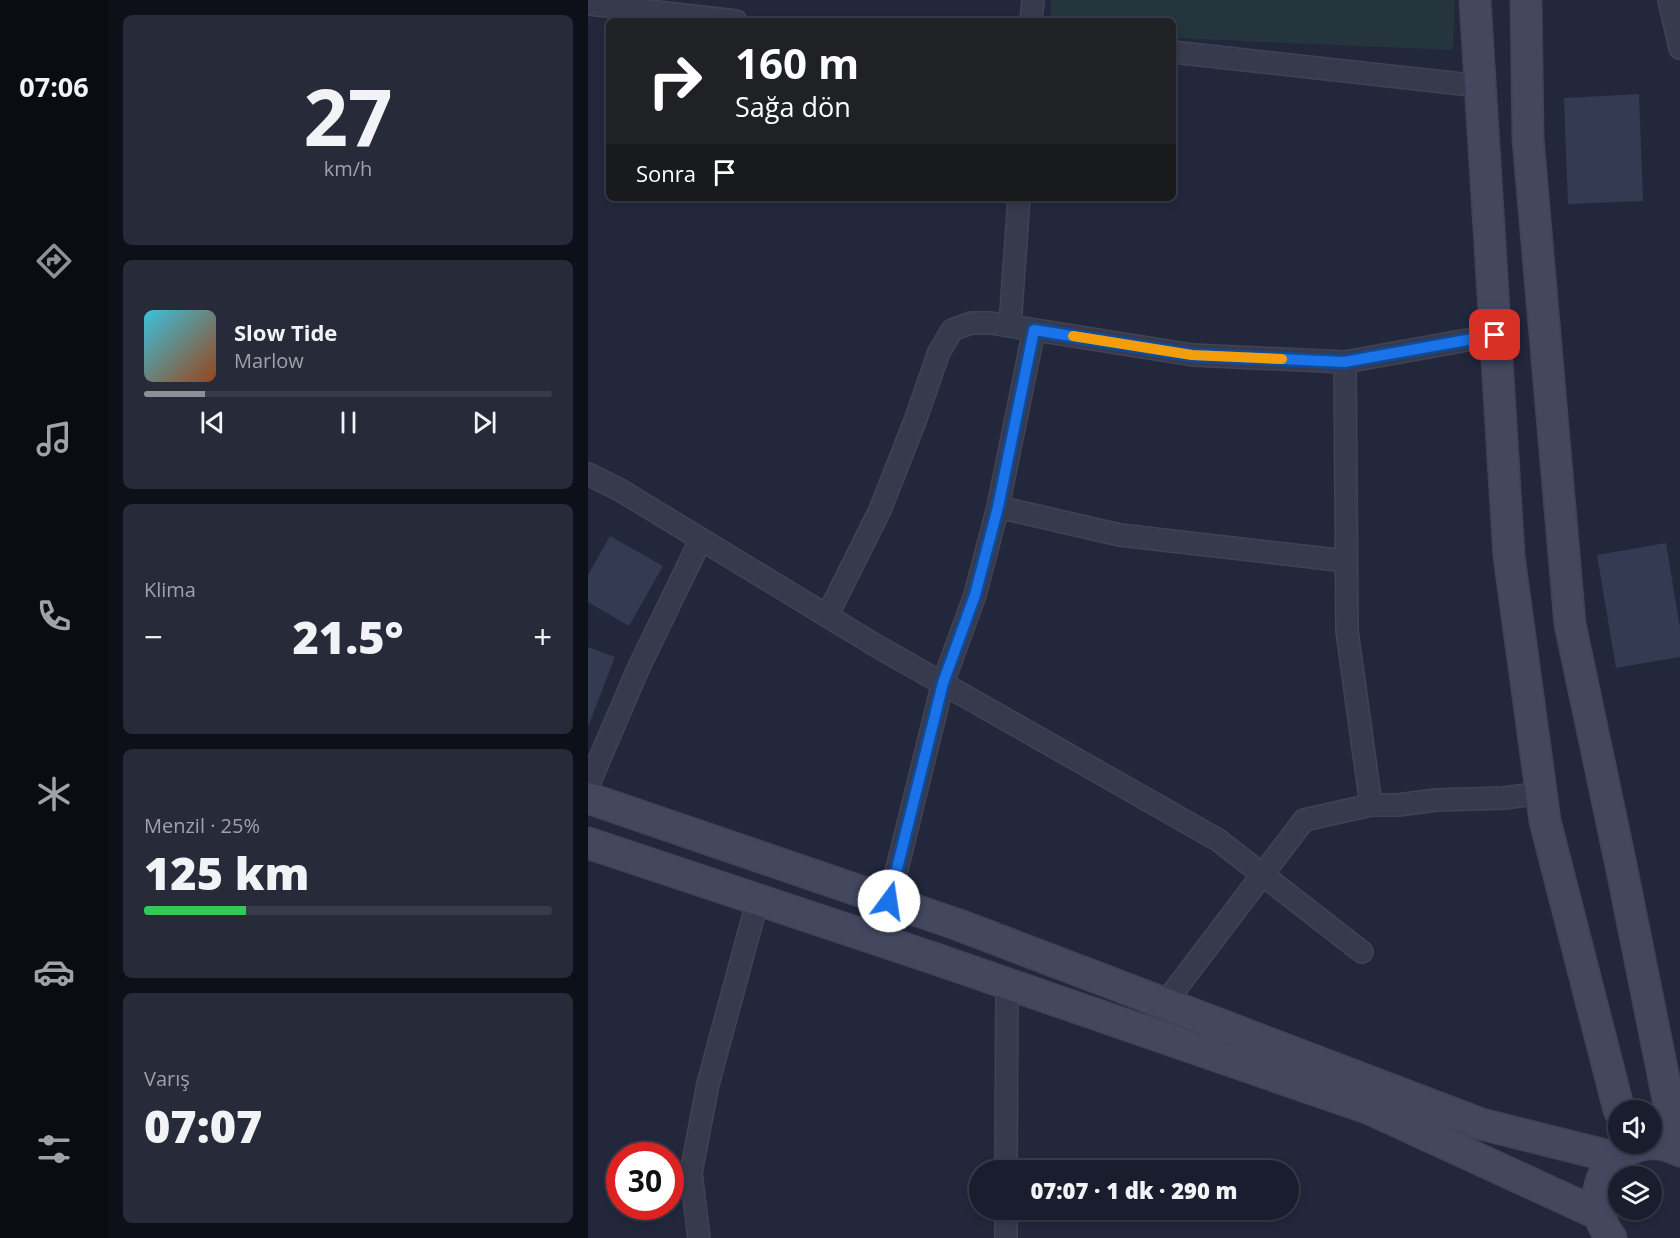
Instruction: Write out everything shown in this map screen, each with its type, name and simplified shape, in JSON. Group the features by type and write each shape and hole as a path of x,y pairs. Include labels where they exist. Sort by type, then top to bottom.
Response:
{"main road":[{"path":"1475,0 1509,556 1545,821 1616,1100"},
{"path":"1526,0 1528,139 1570,624 1623,870 1679,1150 1662,1146"},
{"path":"588,798 959,925 1481,1124 1608,1147"},
{"path":"588,843 1370,1109 1604,1226"},
{"path":"1604,1226 1597,1197 1600,1183 1609,1166 1620,1154"}],"street":[{"path":"1032,18 1033,0"},
{"path":"1670,0 1680,48"},
{"path":"588,4 710,18"},
{"path":"1176,52 1480,86"},
{"path":"1010,326 1019,201"},
{"path":"827,616 880,510 939,352 952,330 971,323 991,323 1192,355 1344,362 1495,335"},
{"path":"889,901 943,683 975,595 998,507 1034,330"},
{"path":"1344,362 1347,631 1371,805"},
{"path":"588,474 620,490 827,616 1218,840 1362,952"},
{"path":"998,507 1120,535 1346,561"},
{"path":"588,786 638,669 701,539"},
{"path":"1165,1003 1304,820 1371,805 1504,798 1541,793"},
{"path":"699,1238 691,1173 708,1084 758,899"},
{"path":"1006,1160 1007,984"},
{"path":"1006,1220 1006,1238"}],"shaded area":[{"path":"1051,0 1455,0 1453,50 1176,38 1176,18 1050,18"}],"building":[{"path":"1639,94 1643,201 1568,204 1564,98"},
{"path":"610,536 663,566 629,626 588,602 588,575"},
{"path":"1666,543 1680,628 1680,657 1616,668 1597,555"},
{"path":"588,647 615,657 588,727"}],"slow traffic":[{"path":"1073,336 1192,355 1282,359"}],"route":[{"path":"889,901 943,683 975,595 998,507 1034,330 1192,355 1344,362 1495,335"}]}
